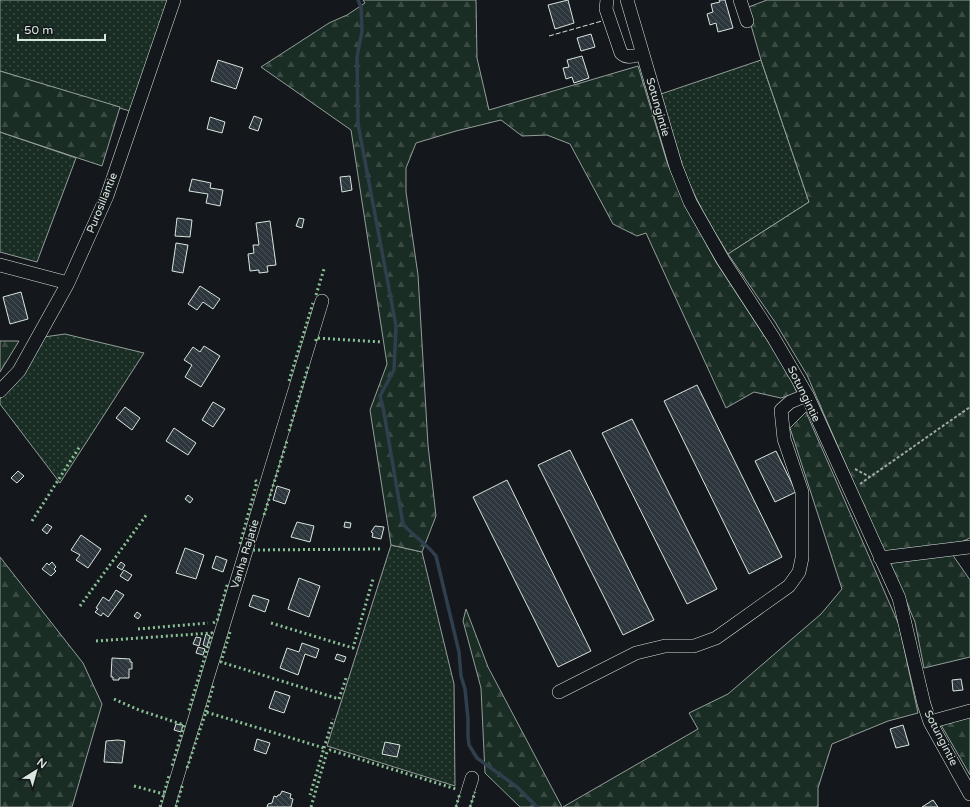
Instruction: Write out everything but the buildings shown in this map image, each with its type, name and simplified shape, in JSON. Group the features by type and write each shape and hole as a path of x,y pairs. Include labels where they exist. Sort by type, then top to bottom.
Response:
{"street":[{"name":"Purosillantie","path":"0,392 19,371 68,284 106,196 174,0"},
{"path":"607,0 606,9 621,53 630,57 642,54"},
{"name":"Sotungintie","path":"627,0 676,167 690,202 723,260 773,337 807,395 899,598 924,704 930,722 970,794"},
{"path":"740,0 748,21"},
{"path":"0,265 68,284"},
{"name":"Vanha Rajatie","path":"168,807 322,301"},
{"path":"559,692 636,653 665,646 694,646 716,638 789,586 799,572 802,558 802,492 784,439 781,410 790,402 807,395"},
{"path":"880,558 970,547"},
{"path":"930,722 970,711"},
{"path":"463,807 472,778"}],"path":[{"path":"849,490 877,473 970,407"}],"green space":[{"path":"0,0 174,0 136,113 0,71"},
{"path":"363,0 476,0 477,58 489,110 638,66 667,162 685,205 716,262 788,372 797,393 781,398 754,392 726,408 646,233 637,236 613,224 570,144 547,135 522,136 501,120 416,143 406,168 406,192 418,275 428,445 436,516 422,552 391,545 370,410 387,364 351,130 261,67 329,23 347,15 365,3"},
{"path":"767,0 970,0 970,538 953,546 884,553 807,375 775,322 728,254 809,202 761,60 746,8"},
{"path":"761,60 809,202 728,254 692,190 677,149 661,94"},
{"path":"0,71 120,107 102,166 0,132"},
{"path":"0,132 76,158 37,262 0,252"},
{"path":"65,334 144,353 60,483 0,404 0,399 25,372 44,337"},
{"path":"0,341 19,341 0,372"},
{"path":"806,412 899,625 918,713 888,721 832,744 818,788 818,807 563,807 698,729 689,713 728,694 821,614 842,589 790,428"},
{"path":"391,545 422,552 454,684 455,786 327,746"},
{"path":"952,554 970,580 970,657 924,668 915,622 889,561"},
{"path":"0,557 83,663 102,704 72,807 0,807"},
{"path":"466,609 488,667 562,807 520,807 485,773 481,688 463,621"},
{"path":"970,716 970,775 941,725"}],"waterway":[{"path":"358,0 361,7 362,31 357,57 358,124 396,326 394,370 380,396 403,524 436,556 459,652 461,676 465,689 469,745 477,758 517,787 537,807"}],"hedge":[{"path":"316,295 324,269"},
{"path":"289,381 313,303"},
{"path":"316,341 316,338 382,342"},
{"path":"289,431 309,364"},
{"path":"264,515 287,441"},
{"path":"32,521 80,446"},
{"path":"240,544 257,482 255,480"},
{"path":"80,606 147,514"},
{"path":"253,550 382,549"},
{"path":"271,623 353,648 373,579"},
{"path":"213,623 217,621 228,582"},
{"path":"138,629 208,623"},
{"path":"230,632 221,662 339,699 346,678"},
{"path":"96,641 212,633 188,713"},
{"path":"206,712 214,683"},
{"path":"114,699 139,710 184,725 172,766"},
{"path":"187,768 206,712 324,748 310,795"},
{"path":"324,748 333,719"},
{"path":"311,807 327,752 330,750 456,789"},
{"path":"160,807 169,776"},
{"path":"176,807 183,783"},
{"path":"134,786 164,794"},
{"path":"470,807 475,792"},
{"path":"456,807 460,793"}],"fence":[{"path":"549,36 602,21"}]}
